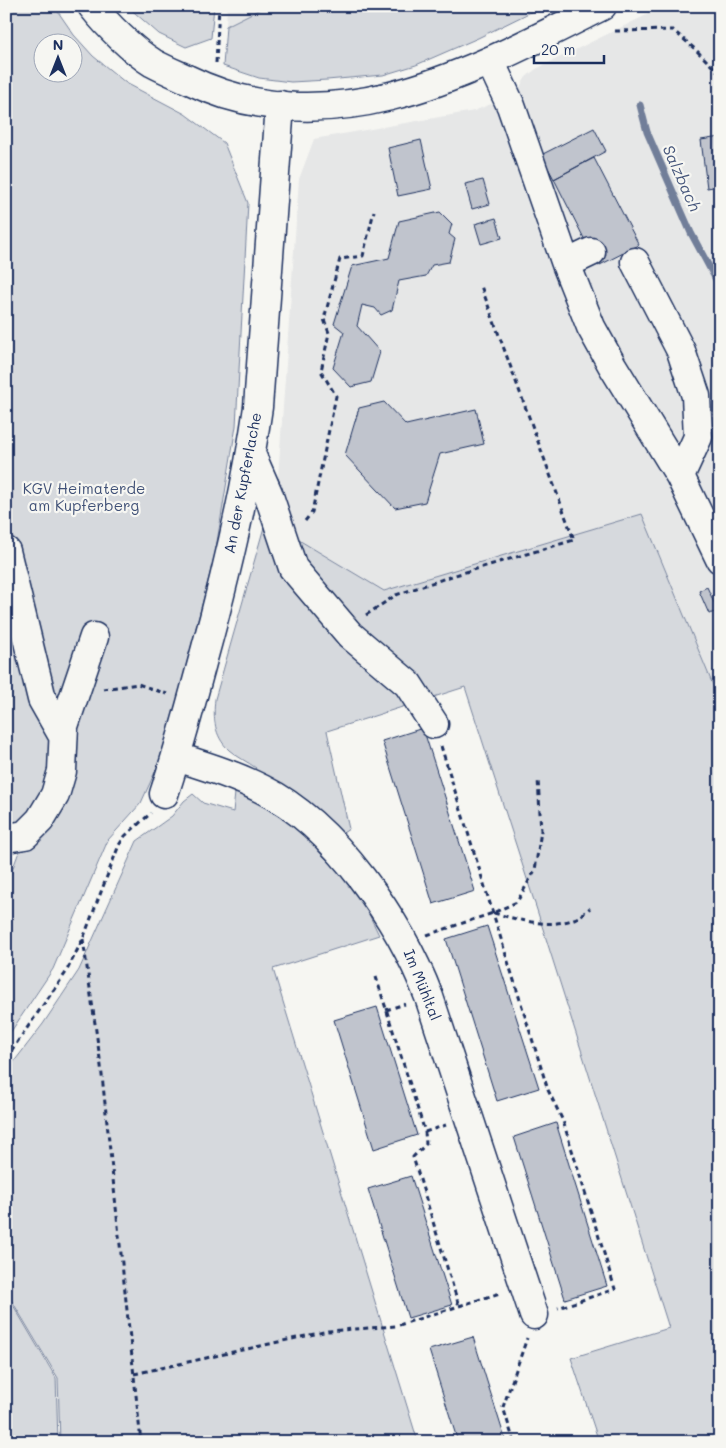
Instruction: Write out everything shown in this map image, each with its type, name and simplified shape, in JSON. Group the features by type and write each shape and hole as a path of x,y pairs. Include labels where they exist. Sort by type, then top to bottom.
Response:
{"street":[{"path":"92,6 118,33 151,62 206,88 236,98 280,105 324,107 370,102 442,81 490,61 602,6"},
{"path":"490,61 511,106 566,264 591,327 680,476 720,559"},
{"name":"An der Kupferlache","path":"164,794 176,757 224,581 251,454 258,407 280,105"},
{"path":"566,264 591,252"},
{"path":"635,262 681,350 696,396 698,437 680,476"},
{"path":"251,454 268,493 294,568 350,635 408,684 434,724"},
{"path":"6,552 42,699 63,736"},
{"path":"6,838 25,835 40,820 55,795 62,771 64,726 94,637"},
{"name":"Im Mühltal","path":"176,757 216,770 264,790 295,810 323,834 355,869 386,913 420,973 429,997 534,1315"}],"path":[{"path":"206,88 216,67 219,6"},
{"path":"615,31 673,30 720,74"},
{"path":"286,545 312,512 336,396 321,371 330,333 324,319 340,259 363,256 374,211"},
{"path":"350,635 362,618 396,595 452,576 574,540 481,286"},
{"path":"74,693 138,684 191,702"},
{"path":"434,724 548,1090 563,1121 615,1290 534,1315 503,1407 514,1442"},
{"path":"446,929 493,913 517,902 535,870 541,832 538,779"},
{"path":"6,1058 65,974 82,939 119,845 125,836 149,815 164,794"},
{"path":"493,913 539,923 556,923 576,919 590,908"},
{"path":"82,939 101,1066 141,1442"},
{"path":"376,977 425,1132 426,1144 413,1157 459,1306"},
{"path":"425,1132 448,1125"},
{"path":"134,1374 328,1331 396,1326 498,1293"}],"shaded area":[{"path":"227,6 266,6 226,26"},
{"path":"665,6 720,6 720,702 642,514 384,591 297,539 278,478 299,179 314,139 474,111 491,104 502,110 518,98 520,87 526,77 536,69"}],"green space":[{"name":"KGV Heimaterde am Kupferberg","path":"6,6 54,6 72,32 32,32 32,82 82,82 82,44 93,56 126,83 185,114 224,143 248,203 236,426 215,554 164,752 141,803 108,840 53,969 6,1039 6,886 22,844 6,846"},
{"path":"127,6 214,6 211,38 186,47 159,34"},
{"path":"266,6 543,6 478,38 416,65 383,75 291,82 259,78 223,66 226,26"},
{"path":"278,478 297,539 384,591 642,514 720,702 720,1442 599,1442 571,1358 669,1328 465,687 327,731 349,829 317,850 341,874 364,904 379,935 273,969 418,1442 60,1442 58,1378 6,1291 6,1072 43,1024 79,970 137,841 172,816 184,801 193,794 203,803 233,812 235,793 256,768 232,753 224,745 217,733 214,706"},
{"path":"6,1293 56,1378 58,1442 6,1442"}],"building":[{"path":"594,128 606,151 554,179 541,155"},
{"path":"720,137 720,186 707,188 701,140"},
{"path":"421,140 432,189 398,196 388,148"},
{"path":"594,158 639,245 598,266 554,179"},
{"path":"483,180 490,204 472,209 465,184"},
{"path":"440,212 452,224 449,234 455,239 449,262 432,265 426,276 399,281 392,310 381,315 375,308 362,305 357,326 380,352 371,382 351,387 333,368 344,332 334,324 352,266 389,258 399,221"},
{"path":"496,218 502,238 481,244 475,224"},
{"path":"384,402 406,425 476,409 484,444 440,454 425,502 395,508 345,455 359,408"},
{"path":"707,587 718,611 709,614 699,591"},
{"path":"423,728 475,891 433,904 382,741"},
{"path":"487,926 539,1088 497,1101 446,939"},
{"path":"377,1007 417,1135 374,1149 334,1020"},
{"path":"556,1123 607,1286 565,1299 514,1137"},
{"path":"411,1176 452,1305 408,1318 368,1189"},
{"path":"473,1337 506,1442 458,1442 429,1350"}],"waterway":[{"name":"Salzbach","path":"640,105 647,132 691,233 720,287"}]}
